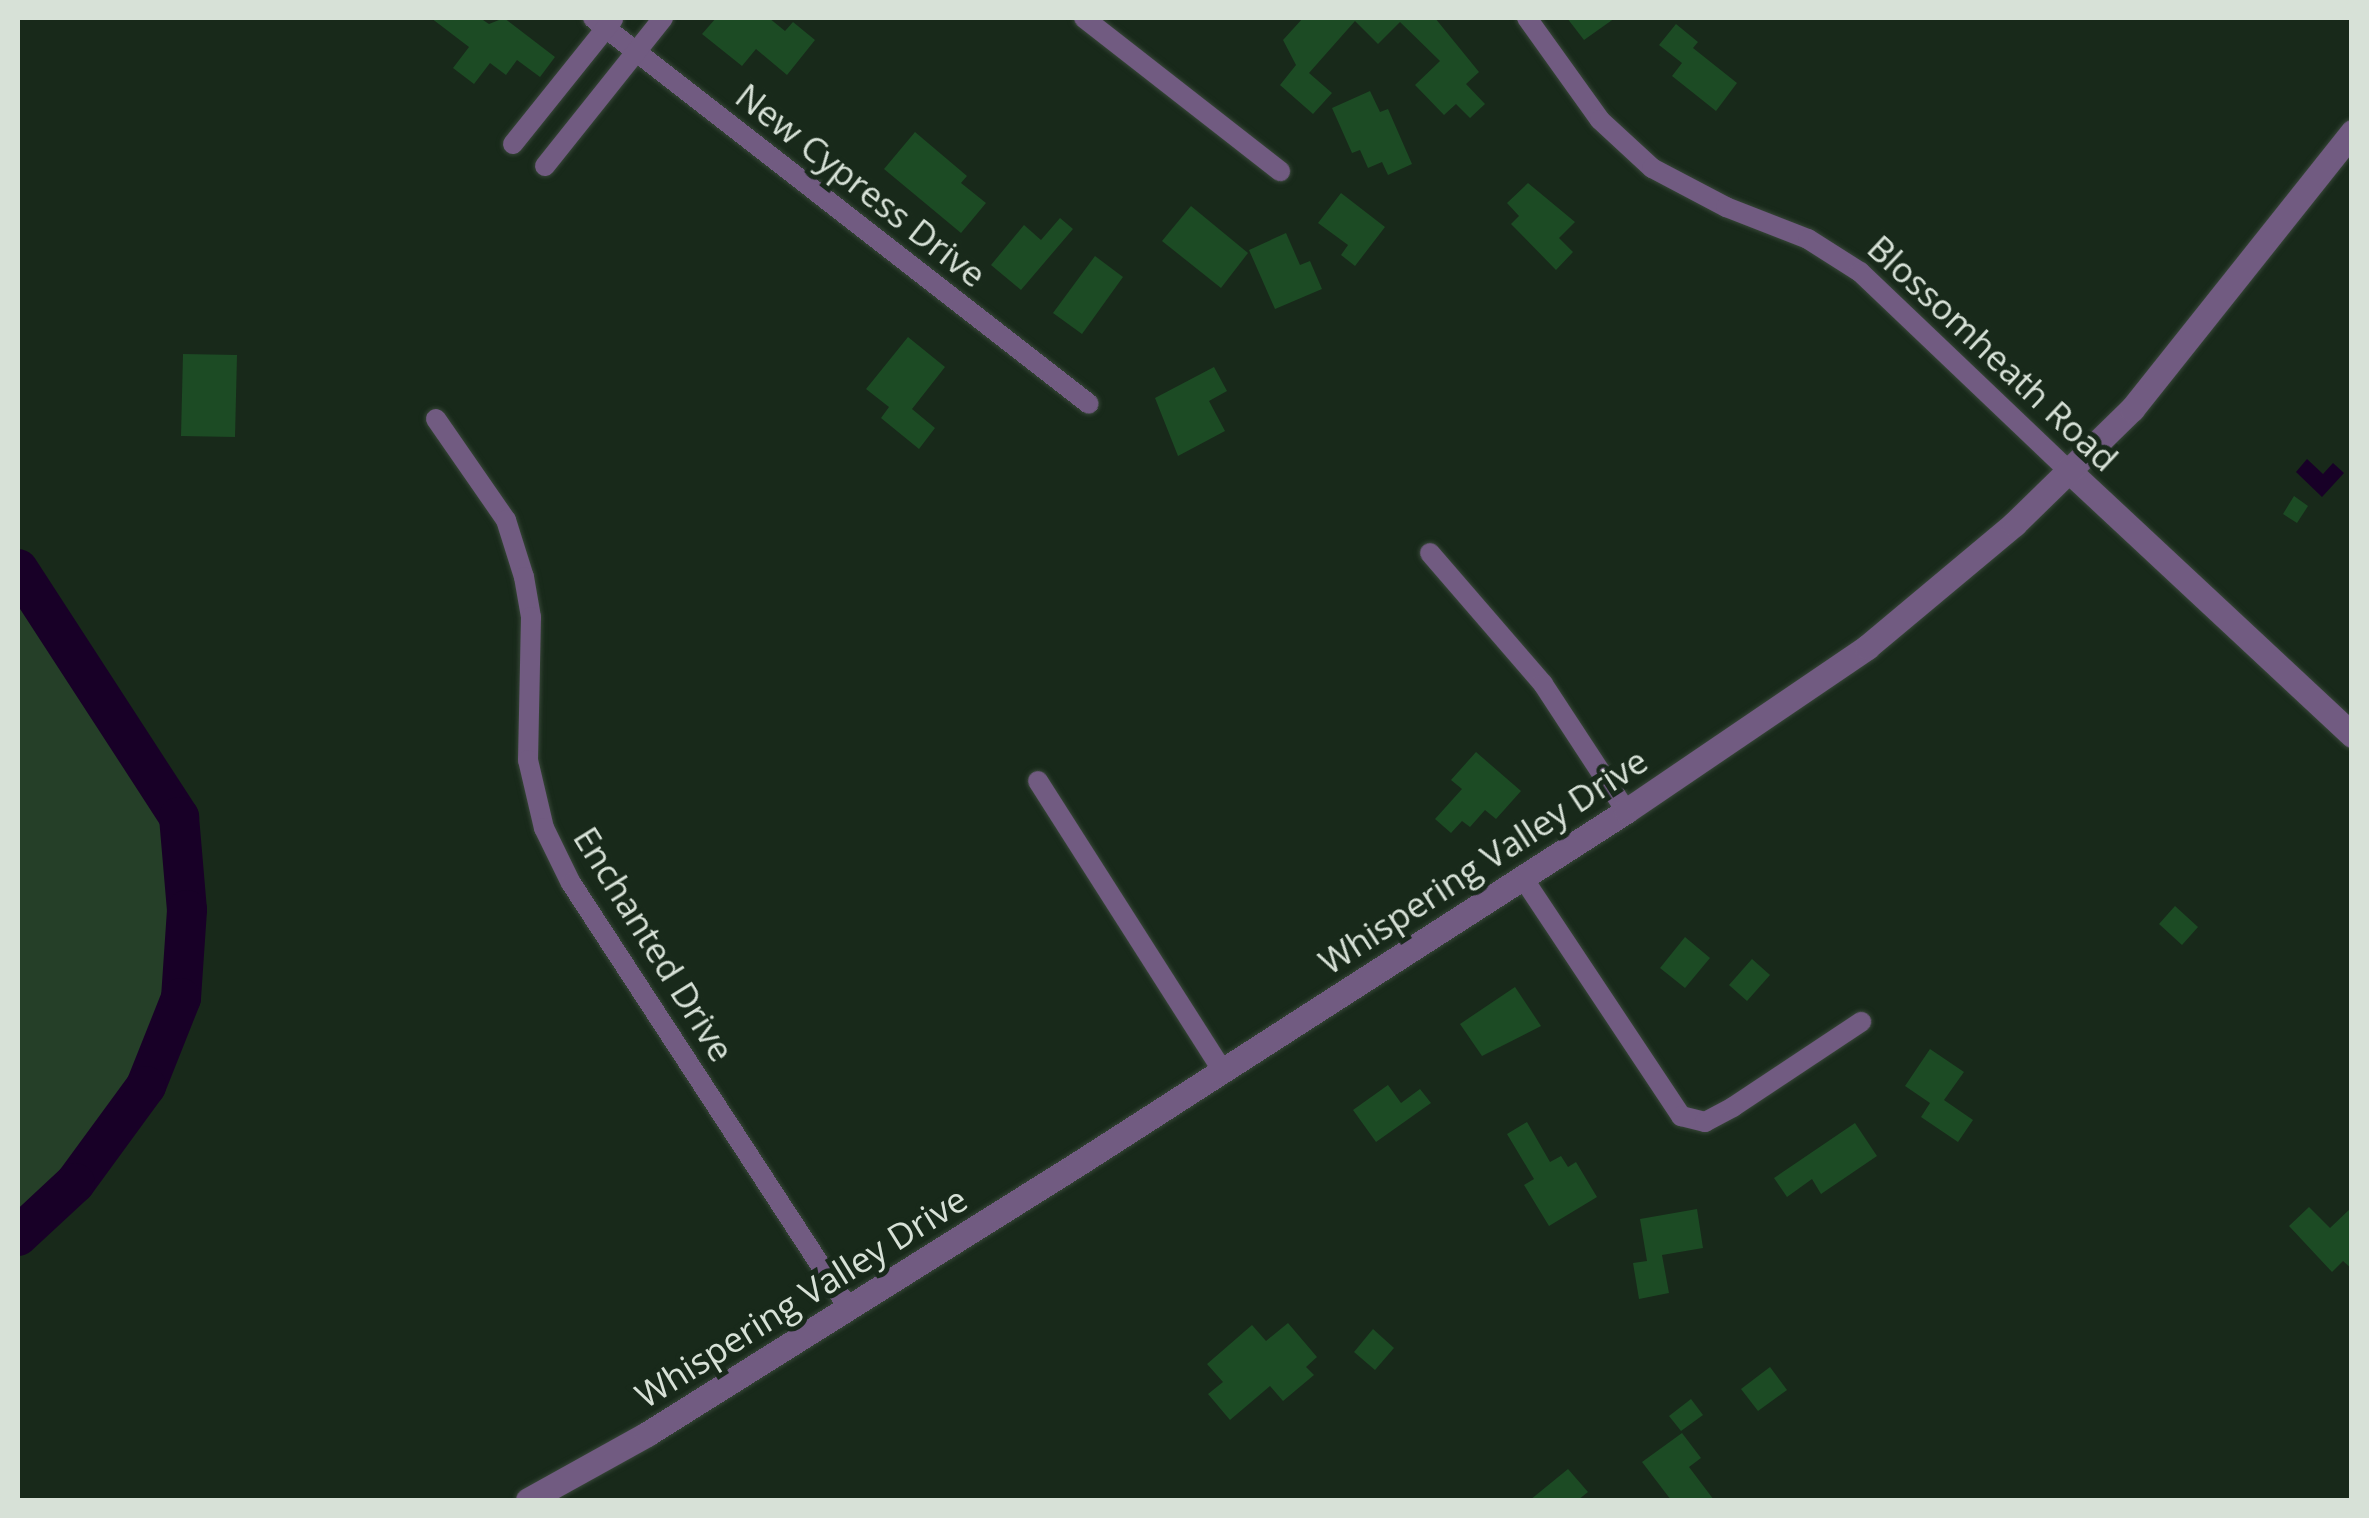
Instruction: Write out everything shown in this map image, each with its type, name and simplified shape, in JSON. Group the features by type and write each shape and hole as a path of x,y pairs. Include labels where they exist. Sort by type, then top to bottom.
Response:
{"street":[{"path":"545,166 662,18"},
{"path":"1084,18 1280,172"},
{"name":"Blossomheath Road","path":"1527,18 1600,120 1652,168 1726,207 1808,239 1860,272 2352,736"},
{"path":"512,144 605,21"},
{"name":"New Cypress Drive","path":"605,21 638,52 1089,404"},
{"name":"Whispering Valley Drive","path":"528,1500 849,1309 1626,811 1867,647 2069,471 2186,346 2352,132"},
{"name":"Enchanted Drive","path":"436,419 498,507 524,577 531,617 528,760 544,828 571,884 849,1309"},
{"path":"1430,554 1543,684 1626,811"},
{"path":"1038,781 1222,1071"},
{"path":"1522,878 1681,1116 1705,1122 1860,1022"}],"green space":[{"path":"18,569 179,817 187,910 181,998 146,1086 75,1183 18,1236"}],"shaded area":[{"path":"2307,459 2323,474 2333,463 2344,473 2322,497 2296,472"}],"building":[{"path":"431,18 480,18 489,24 504,18 555,57 540,77 517,60 506,75 490,63 474,84 453,68 469,47"},
{"path":"716,18 769,18 785,31 793,22 815,40 787,75 756,49 742,66 702,34"},
{"path":"1303,18 1435,18 1479,72 1466,84 1485,104 1470,118 1456,104 1444,115 1415,85 1440,61 1400,22 1378,44 1355,21 1309,73 1332,93 1313,114 1280,85 1296,65 1283,40"},
{"path":"1567,18 1615,18 1584,40"},
{"path":"1676,24 1698,42 1693,48 1737,83 1716,111 1672,76 1682,63 1659,45"},
{"path":"1370,91 1380,112 1388,109 1412,164 1388,175 1382,162 1368,168 1360,150 1352,153 1332,108"},
{"path":"915,132 967,176 961,183 986,203 961,233 884,169"},
{"path":"1528,183 1575,222 1559,238 1573,252 1556,270 1511,224 1519,216 1507,203"},
{"path":"1341,193 1385,227 1355,266 1341,255 1348,245 1318,223"},
{"path":"1191,206 1248,253 1221,288 1162,241"},
{"path":"1060,218 1073,229 1021,290 991,265 1024,225 1041,240"},
{"path":"1286,233 1300,265 1310,261 1322,289 1275,309 1249,250"},
{"path":"1095,256 1123,277 1082,334 1053,313"},
{"path":"908,337 945,367 912,409 935,428 919,449 881,418 889,407 866,389"},
{"path":"183,354 237,355 235,437 181,436"},
{"path":"1214,367 1227,391 1209,401 1225,431 1178,456 1155,398"},
{"path":"2294,496 2308,506 2297,523 2283,514"},
{"path":"1476,752 1521,791 1496,819 1485,810 1470,827 1462,821 1451,833 1435,819 1462,789 1451,780"},
{"path":"2175,906 2198,927 2182,945 2159,924"},
{"path":"1685,937 1710,958 1685,988 1660,968"},
{"path":"1752,959 1770,975 1747,1001 1729,985"},
{"path":"1515,987 1541,1026 1482,1056 1460,1024"},
{"path":"1930,1049 1964,1072 1944,1100 1973,1120 1958,1142 1921,1117 1930,1103 1905,1086"},
{"path":"1388,1085 1401,1103 1420,1089 1431,1103 1376,1142 1353,1110"},
{"path":"1527,1122 1550,1162 1561,1156 1568,1167 1576,1162 1597,1197 1549,1226 1524,1185 1534,1179 1507,1134"},
{"path":"1855,1123 1877,1156 1821,1194 1812,1179 1787,1197 1774,1178"},
{"path":"2309,1207 2330,1228 2352,1207 2352,1269 2343,1261 2332,1272 2289,1226"},
{"path":"1697,1209 1703,1248 1662,1255 1669,1293 1639,1299 1633,1263 1647,1261 1640,1219"},
{"path":"1288,1323 1317,1357 1306,1367 1314,1375 1283,1401 1270,1386 1230,1420 1208,1394 1223,1382 1207,1364 1252,1325 1266,1341"},
{"path":"1373,1329 1394,1348 1375,1370 1354,1352"},
{"path":"1770,1367 1787,1390 1758,1411 1741,1389"},
{"path":"1691,1399 1703,1415 1681,1431 1669,1416"},
{"path":"1682,1433 1701,1458 1689,1467 1714,1500 1671,1500 1642,1462"},
{"path":"1568,1469 1588,1492 1578,1500 1530,1500"}],"waterway":[{"path":"18,569 179,817 187,910 181,998 146,1086 75,1183 18,1236"}]}
